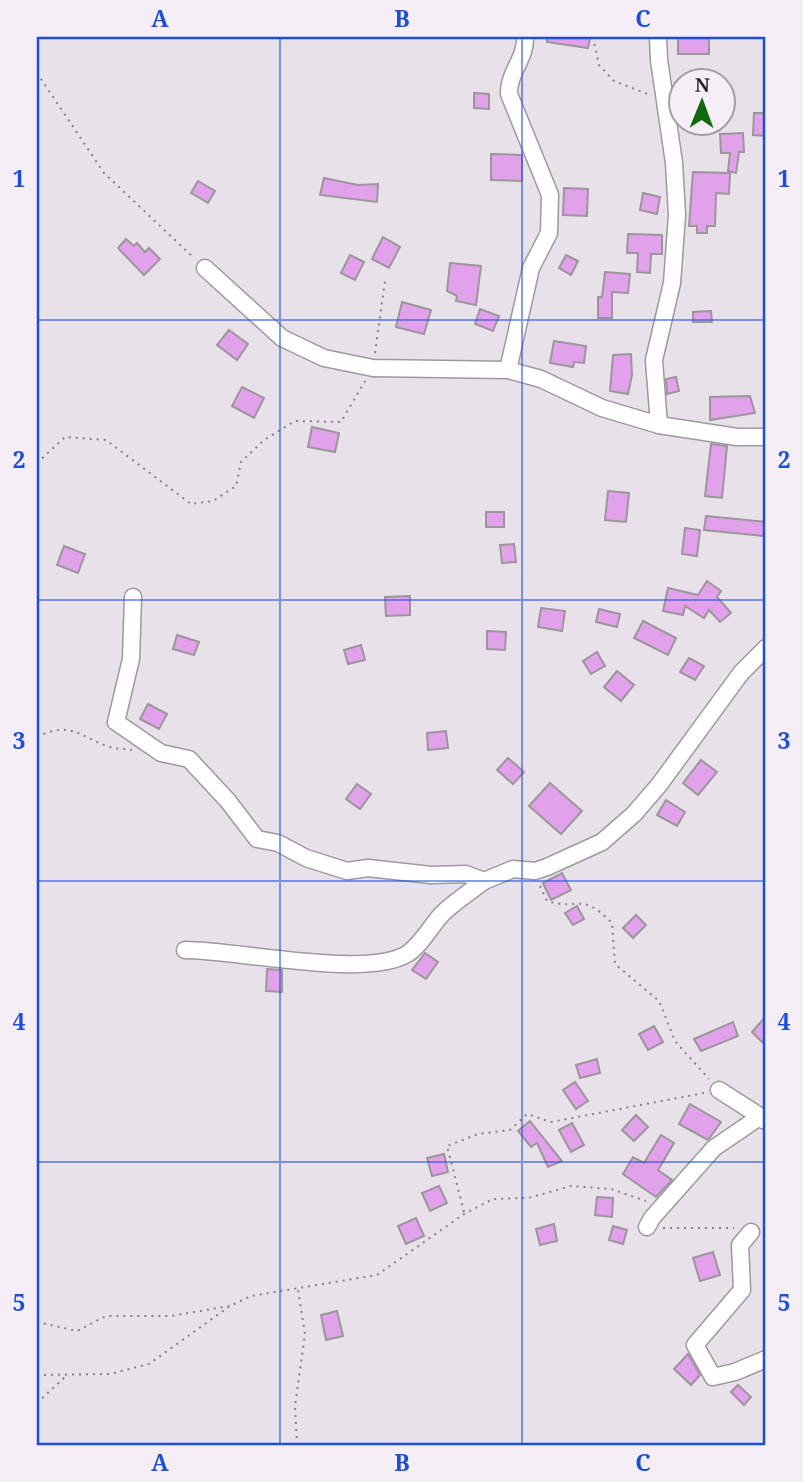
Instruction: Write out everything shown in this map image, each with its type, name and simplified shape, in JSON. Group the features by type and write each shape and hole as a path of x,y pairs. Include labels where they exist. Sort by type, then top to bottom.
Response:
{"street":[{"path":"508,370 531,268 549,233 550,195 509,94 511,78 522,60 525,37"},
{"path":"658,37 666,98"},
{"path":"659,425 654,360 672,283 677,215 670,136"},
{"path":"205,268 282,338 324,358 373,368 508,370 541,379 602,408 659,425 737,437 766,437"},
{"path":"133,597 131,659 116,722 161,753 188,759 228,801 257,839 278,842 306,858 346,871 368,868 430,875 466,874 484,881"},
{"path":"185,950 220,950 263,959 386,964 409,953 444,913 484,881 513,869 535,871 577,856 602,842 634,814 697,737 741,673 766,648"},
{"path":"719,1090 766,1120"},
{"path":"647,1227 714,1148 758,1118 766,1120"},
{"path":"751,1232 740,1245 742,1290 695,1345 713,1377 735,1372 766,1359"}],"path":[{"path":"593,37 599,65 614,81 641,89 666,105"},
{"path":"37,73 104,173 205,268"},
{"path":"37,463 65,437 106,440 191,504 212,501 236,486 241,462 264,440 284,427 295,421 341,422 373,368 385,281"},
{"path":"37,737 55,729 86,734 110,747 136,750"},
{"path":"535,871 547,901 564,906 576,902 595,906 612,923 615,964 659,1001 675,1041 719,1090"},
{"path":"464,1214 447,1146 478,1134 510,1130 527,1114 551,1122 719,1090"},
{"path":"37,1374 110,1374 149,1364 230,1306 251,1296 377,1275 464,1214 493,1199 527,1198 571,1186 611,1189 648,1202 666,1203"},
{"path":"647,1227 734,1228 751,1232"},
{"path":"297,1445 295,1406 305,1334 298,1289"},
{"path":"37,1322 77,1331 106,1317 171,1316 230,1306"},
{"path":"37,1403 67,1376"}],"building":[{"path":"547,37 590,38 588,48 547,42"},
{"path":"678,37 709,37 709,54 678,54"},
{"path":"474,93 489,94 489,109 474,108"},
{"path":"754,113 766,113 766,136 753,135"},
{"path":"736,133 743,133 744,152 739,152 736,173 728,171 730,153 721,153 720,136 736,136"},
{"path":"491,154 522,155 522,181 491,180"},
{"path":"693,172 730,173 729,194 716,193 715,226 707,226 707,233 697,233 697,226 689,226"},
{"path":"324,178 358,185 378,184 377,202 320,195"},
{"path":"198,181 215,191 208,203 191,193"},
{"path":"564,188 588,189 587,216 563,215"},
{"path":"643,193 660,197 657,214 640,210"},
{"path":"628,234 662,235 662,254 651,254 650,273 637,272 638,253 627,253"},
{"path":"383,237 400,247 389,268 372,259"},
{"path":"126,239 134,246 137,243 145,252 149,248 160,259 144,275 118,248"},
{"path":"350,255 364,262 355,280 341,273"},
{"path":"566,255 578,261 571,275 559,268"},
{"path":"450,263 481,266 476,305 456,301 457,296 447,291"},
{"path":"605,272 630,274 628,293 612,292 612,318 598,318 598,297 602,297"},
{"path":"402,302 431,310 424,334 396,327"},
{"path":"480,309 499,316 493,331 475,324"},
{"path":"711,311 712,322 693,322 693,312"},
{"path":"229,330 248,344 237,360 217,345"},
{"path":"554,341 586,346 584,363 574,362 573,367 550,363"},
{"path":"631,354 632,375 628,394 610,391 613,355"},
{"path":"676,377 679,391 667,394 666,379"},
{"path":"242,387 264,398 254,418 232,406"},
{"path":"750,396 755,413 710,420 710,397"},
{"path":"312,427 339,433 335,452 308,447"},
{"path":"711,444 727,446 722,498 705,496"},
{"path":"608,491 629,493 626,522 605,520"},
{"path":"486,512 504,512 504,527 486,527"},
{"path":"706,516 766,522 765,536 704,530"},
{"path":"685,528 700,530 697,556 682,554"},
{"path":"514,544 516,562 502,563 500,545"},
{"path":"64,546 85,554 78,573 57,565"},
{"path":"707,581 721,591 717,597 731,613 720,622 709,610 704,618 685,606 683,615 663,611 668,588 698,595"},
{"path":"410,596 410,615 386,616 385,597"},
{"path":"541,608 565,611 562,631 538,627"},
{"path":"599,609 620,614 617,627 596,622"},
{"path":"643,621 676,638 668,655 634,638"},
{"path":"487,631 506,632 505,650 487,649"},
{"path":"177,635 199,642 194,655 173,649"},
{"path":"361,645 365,660 348,664 344,650"},
{"path":"597,652 605,666 591,674 583,661"},
{"path":"689,658 704,666 695,680 680,672"},
{"path":"617,671 634,685 621,701 604,687"},
{"path":"148,704 167,714 159,729 140,719"},
{"path":"446,731 448,748 428,750 427,733"},
{"path":"508,758 524,772 513,784 497,770"},
{"path":"701,760 717,772 698,795 683,783"},
{"path":"550,783 582,811 561,834 529,806"},
{"path":"357,784 371,794 360,809 346,799"},
{"path":"666,800 685,812 677,826 657,815"},
{"path":"562,873 571,890 551,900 543,883"},
{"path":"577,906 584,919 573,925 565,913"},
{"path":"636,915 646,925 633,938 623,928"},
{"path":"425,953 438,962 426,979 412,970"},
{"path":"267,969 282,970 282,992 266,991"},
{"path":"766,1016 766,1046 752,1032"},
{"path":"733,1022 738,1036 701,1051 694,1039"},
{"path":"654,1026 663,1042 648,1050 639,1034"},
{"path":"597,1059 600,1073 580,1078 576,1065"},
{"path":"575,1082 588,1101 576,1109 563,1090"},
{"path":"690,1104 721,1122 708,1140 679,1124"},
{"path":"636,1115 648,1127 634,1141 622,1130"},
{"path":"530,1121 562,1161 548,1167 537,1143 531,1147 518,1131"},
{"path":"572,1123 584,1145 571,1152 559,1130"},
{"path":"661,1135 674,1143 658,1170 672,1180 656,1197 623,1174 633,1157 644,1163"},
{"path":"444,1154 448,1172 432,1176 427,1158"},
{"path":"439,1186 447,1203 430,1211 422,1193"},
{"path":"597,1197 613,1198 612,1217 595,1215"},
{"path":"416,1218 424,1236 406,1244 398,1226"},
{"path":"554,1224 557,1241 540,1245 536,1229"},
{"path":"613,1226 627,1230 623,1244 609,1240"},
{"path":"713,1252 720,1275 700,1281 693,1258"},
{"path":"337,1311 343,1336 326,1340 321,1315"},
{"path":"688,1354 700,1375 691,1385 674,1369"},
{"path":"738,1385 751,1397 744,1405 731,1392"}]}
